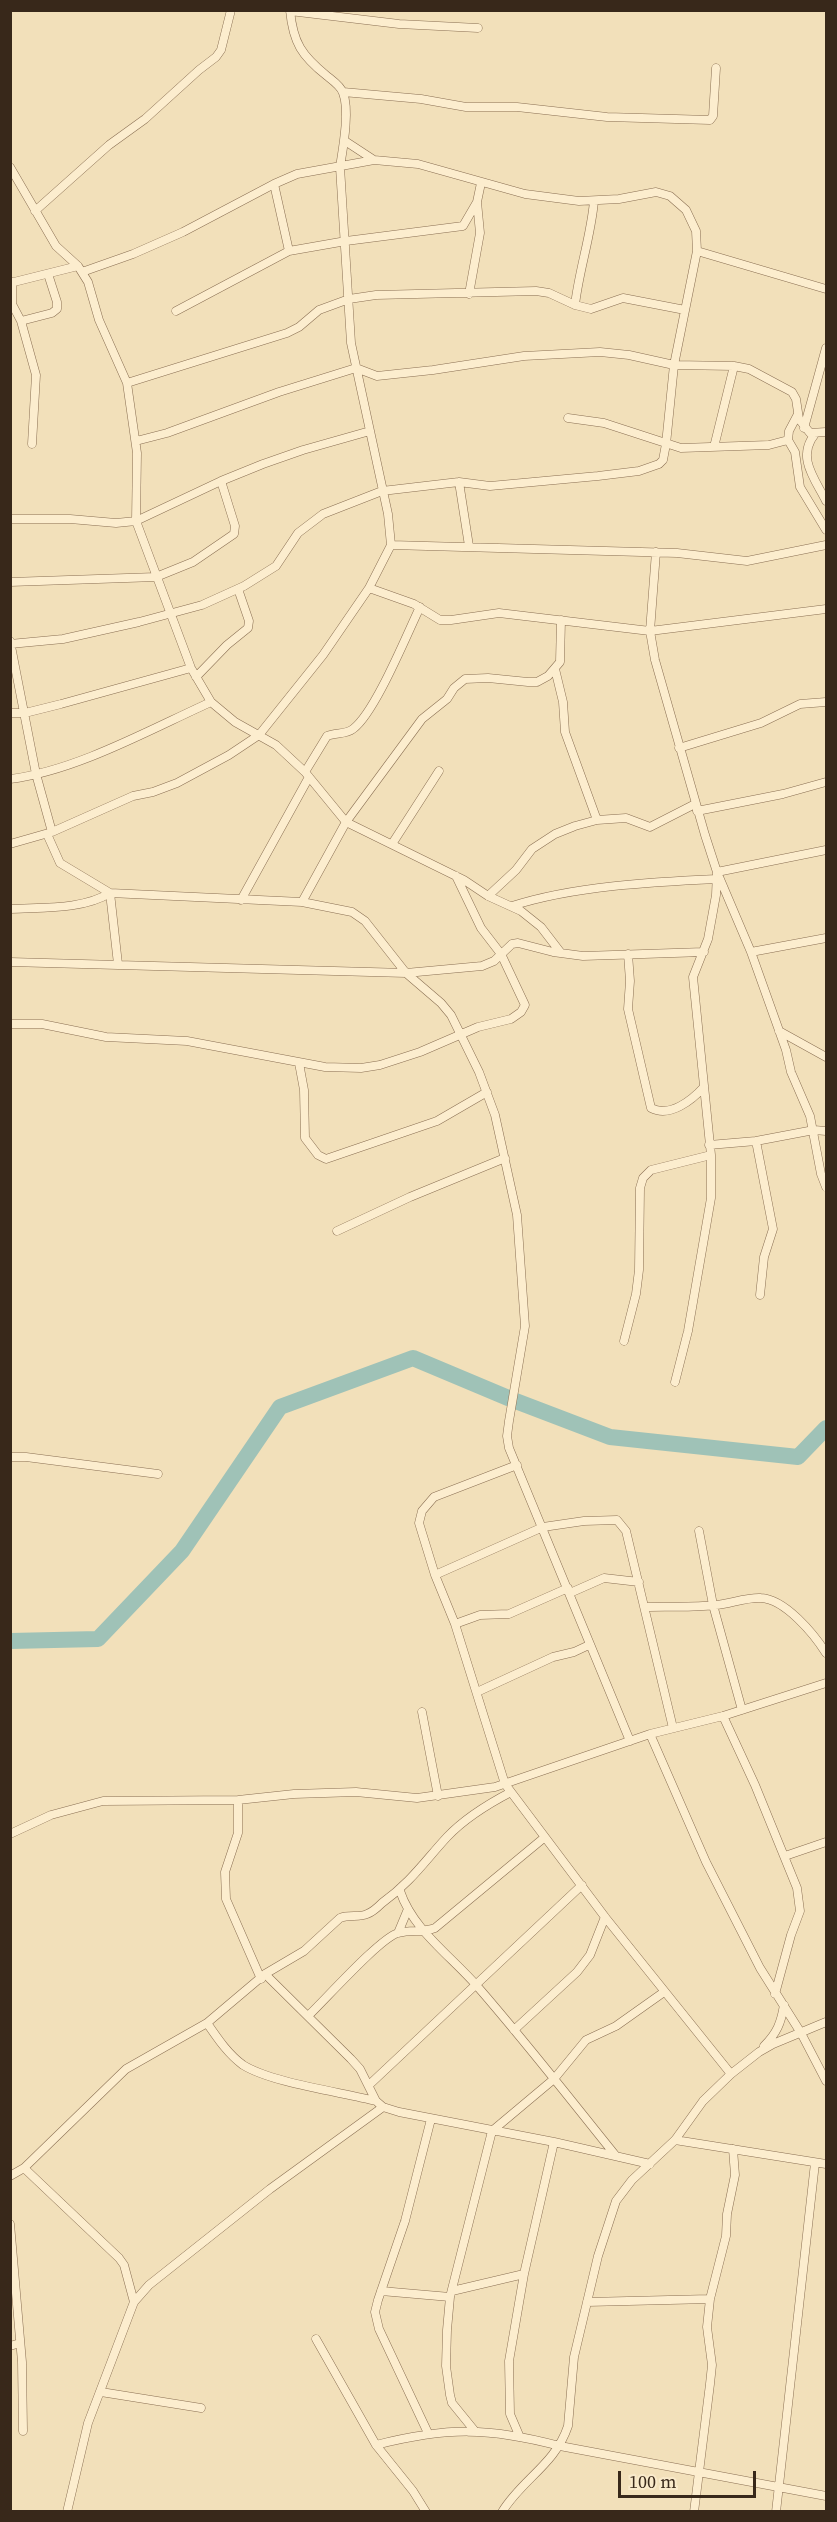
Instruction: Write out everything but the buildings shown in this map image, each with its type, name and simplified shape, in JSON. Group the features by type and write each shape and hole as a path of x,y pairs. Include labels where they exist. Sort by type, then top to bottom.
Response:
{"street":[{"path":"35,211 216,57 221,50 231,10"},
{"path":"10,844 50,833 133,796 153,792 177,783 229,755 259,735 323,655 369,588 391,545 391,529 351,343 340,166 345,141 343,92 335,82 311,63 300,49 293,32 290,11 399,24 478,28"},
{"path":"343,92 421,99 466,107 517,107 607,117 710,120 713,116 716,68"},
{"path":"345,141 374,160"},
{"path":"32,444 36,375 21,321 11,304 11,282 80,269 133,254 183,232 297,174 374,160 418,164 481,183 537,196 594,201 619,199 650,192 670,196 681,203 692,221 698,251 674,365 666,444 660,464 639,471 490,486 459,482 382,491 343,504 308,524 298,533 276,566 238,589 202,604 139,622 63,639 11,643 36,774 50,833 60,863 110,893 302,902 352,912 374,930 406,974 441,1003 452,1016 462,1034 495,1115 517,1215 525,1326 507,1436 509,1448 630,1741"},
{"path":"10,167 56,246 80,269 88,282 110,348 127,383 136,441 136,521 191,668 211,702 235,722 276,745 307,775 346,822 521,911 541,927 561,953"},
{"path":"469,294 480,233 477,202 481,183"},
{"path":"274,184 289,251"},
{"path":"575,305 591,231 594,201"},
{"path":"176,311 289,251 463,226 477,202"},
{"path":"698,251 826,289"},
{"path":"21,321 52,313 57,309 48,274"},
{"path":"127,383 287,333 299,327 319,310 349,299 376,295 536,291 549,293 575,305 596,309 616,298 623,298 685,310"},
{"path":"804,428 826,348"},
{"path":"136,441 167,434 279,392 356,368 377,376 524,356 600,352 674,365 734,366 749,369 792,392 804,428 815,434 826,432"},
{"path":"714,447 734,366"},
{"path":"798,414 789,431 788,440 795,452 800,487 826,530"},
{"path":"567,418 604,423 681,448 769,445 788,440"},
{"path":"10,519 79,519 116,523 136,521 221,480 303,450 370,431"},
{"path":"815,434 808,444 808,470 826,501"},
{"path":"10,582 156,577 193,562 234,534 235,526 221,480"},
{"path":"459,482 469,546"},
{"path":"391,545 656,552 747,561 826,545"},
{"path":"656,552 650,631 655,660 717,875 752,952 779,1031 790,1072 806,1105 814,1130 821,1174 826,1187"},
{"path":"369,588 420,607 440,620 499,613 650,631 826,609"},
{"path":"196,677 227,645 248,628 249,621 238,589"},
{"path":"241,900 327,736 344,734 360,723 384,682 420,607"},
{"path":"561,620 561,652 555,669 563,702 565,732 597,820"},
{"path":"10,713 25,713 139,684 191,668"},
{"path":"302,902 346,822 422,719 447,699 459,683 473,677 537,682 555,669"},
{"path":"10,779 36,774 110,748 211,702"},
{"path":"679,748 761,723 800,704 826,702"},
{"path":"392,844 439,771"},
{"path":"489,896 540,843 575,826 597,820 626,818 650,827 696,807 783,794 826,782"},
{"path":"512,906 557,894 717,875 826,850"},
{"path":"675,1383 688,1331 711,1198 711,1155 693,977 696,965 704,952 713,914 717,875"},
{"path":"10,1024 42,1024 106,1037 187,1041 342,1069 380,1065 420,1052 462,1034 511,1018 525,1005 501,954 481,928 456,876"},
{"path":"10,909 80,904 110,893"},
{"path":"110,893 118,964"},
{"path":"752,952 826,938"},
{"path":"10,962 406,974 482,966 494,962 512,944 518,943 583,956 704,952"},
{"path":"628,954 630,981 628,1009 651,1108 658,1111 676,1108 694,1098 704,1087"},
{"path":"779,1031 826,1057"},
{"path":"299,1063 304,1090 305,1138 318,1155 326,1159 437,1121 487,1092"},
{"path":"710,1145 756,1141 814,1130 826,1131"},
{"path":"756,1141 773,1228 764,1257 760,1295"},
{"path":"624,1341 636,1294 639,1270 640,1188 643,1178 651,1170 711,1155"},
{"path":"337,1231 410,1197 505,1158"},
{"path":"10,1457 26,1457 158,1474"},
{"path":"517,1465 434,1497 422,1511 418,1523 435,1575 455,1624 506,1784 605,1917 731,2074"},
{"path":"435,1575 543,1527 593,1520 617,1520 626,1531 674,1728"},
{"path":"699,1531 713,1605 742,1710"},
{"path":"455,1624 480,1615 509,1614 604,1578 639,1582"},
{"path":"645,1607 713,1605 767,1599 778,1604 798,1620 818,1639 826,1653"},
{"path":"477,1692 553,1657 590,1645"},
{"path":"10,1834 51,1815 103,1801 238,1800 356,1792 417,1798 506,1784 650,1734 723,1716 826,1683"},
{"path":"422,1712 438,1796"},
{"path":"723,1716 755,1785 797,1888 800,1911 775,1994"},
{"path":"650,1734 706,1862 760,1968 801,2033 826,2081"},
{"path":"10,2176 24,2168 126,2069 207,2024 263,1977 304,1950 340,1918 346,1915 366,1915 399,1891 447,1837 468,1818 511,1792"},
{"path":"238,1800 238,1833 225,1872 225,1892 237,1926 263,1977 309,2016 351,2059 369,2085 376,2101 383,2107 431,2119 554,2142 650,2164"},
{"path":"398,1933 425,1932 445,1921 545,1837"},
{"path":"785,1856 826,1842"},
{"path":"369,2085 582,1885"},
{"path":"399,1891 408,1909 425,1932 476,1985 616,2156"},
{"path":"309,2016 373,1952 398,1933 408,1909"},
{"path":"514,2030 577,1972 590,1955 605,1917"},
{"path":"474,2430 452,2403 447,2342 451,2294 492,2131 554,2079 586,2040 616,2026 664,1992"},
{"path":"502,2511 547,2463 560,2446 568,2426 572,2370 610,2214 624,2189 675,2140 695,2110 774,2036 780,2025 784,2005"},
{"path":"759,2052 826,2022"},
{"path":"207,2024 226,2051 262,2075 376,2101"},
{"path":"67,2511 88,2423 134,2301 149,2285 270,2189 383,2107"},
{"path":"428,2433 379,2329 375,2312 405,2221 431,2119"},
{"path":"675,2140 826,2164"},
{"path":"519,2435 510,2414 509,2361 524,2274 554,2142"},
{"path":"694,2511 711,2384 712,2365 707,2327 710,2299 726,2236 727,2214 735,2175 733,2149"},
{"path":"776,2511 815,2163"},
{"path":"24,2168 119,2258 124,2265 134,2301"},
{"path":"10,2224 20,2343 23,2431"},
{"path":"381,2291 451,2294 524,2274"},
{"path":"587,2302 710,2299"},
{"path":"316,2339 376,2445 426,2511"},
{"path":"10,2346 20,2343"},
{"path":"101,2392 201,2408"},
{"path":"376,2445 428,2433 474,2430 519,2435 560,2446 826,2496"}],"waterway":[{"path":"10,1641 98,1639 182,1551 280,1407 413,1358 610,1437 798,1457 826,1428"}]}
